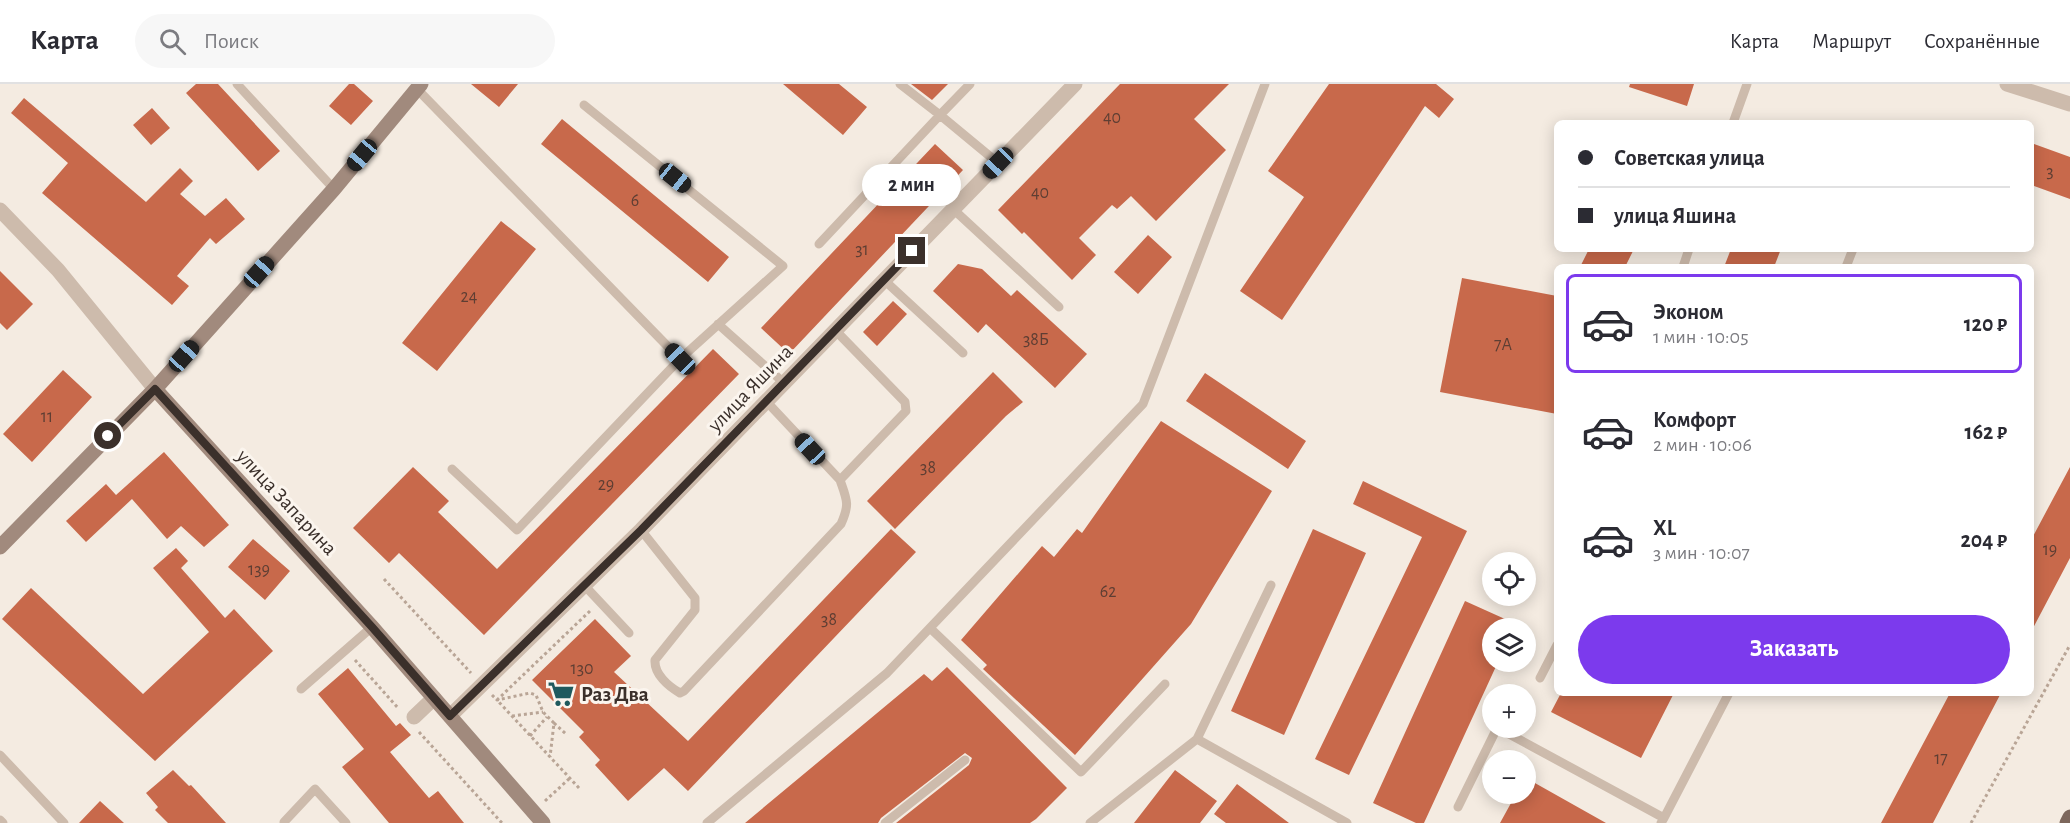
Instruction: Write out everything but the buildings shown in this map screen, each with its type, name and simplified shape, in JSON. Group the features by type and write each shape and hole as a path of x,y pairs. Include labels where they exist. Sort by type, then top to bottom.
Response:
{"main road":[{"path":"2067,823 2070,817"}],"street":[{"name":"улица Яшина","path":"450,716 641,530 1075,84"},
{"path":"2007,84 2070,103"},
{"path":"0,547 155,389 334,189 419,87"},
{"name":"улица Запарина","path":"0,210 57,270 155,389 372,627 543,823"},
{"path":"410,719 434,698"}],"lane":[{"path":"237,84 334,189"},
{"path":"900,84 998,163"},
{"path":"819,244 970,84"},
{"path":"707,823 887,673 1143,404 1264,84"},
{"path":"1734,120 1747,84"},
{"path":"419,87 680,359"},
{"path":"452,469 516,530 680,359 783,266 584,105"},
{"path":"954,209 1059,306"},
{"path":"884,280 963,353"},
{"path":"718,324 784,383"},
{"path":"835,330 905,402 907,407 906,411 840,480"},
{"path":"641,530 695,598 695,610 655,660 657,673 680,693 841,524 847,510 846,497 840,480 766,401"},
{"path":"584,585 629,633"},
{"path":"1090,823 1197,739 1271,585"},
{"path":"301,689 372,627"},
{"path":"930,628 1081,772 1165,684"},
{"path":"1540,678 1554,651"},
{"path":"1516,738 1662,820 1727,696"},
{"path":"1458,807 1493,738"},
{"path":"1197,739 1347,823"},
{"path":"0,755 64,823"},
{"path":"885,823 965,760"},
{"path":"284,822 315,789 346,823"}],"path":[{"path":"579,788 497,700 600,602"},
{"path":"1971,823 2070,645"},
{"path":"346,650 502,823"},
{"path":"512,716 543,712"},
{"path":"530,736 547,716"},
{"path":"554,723 567,734"}],"place":[{"name":"Раз Два","path":"561,694"}],"route":[{"path":"108,436 155,389 450,716 641,530 912,251"}]}
